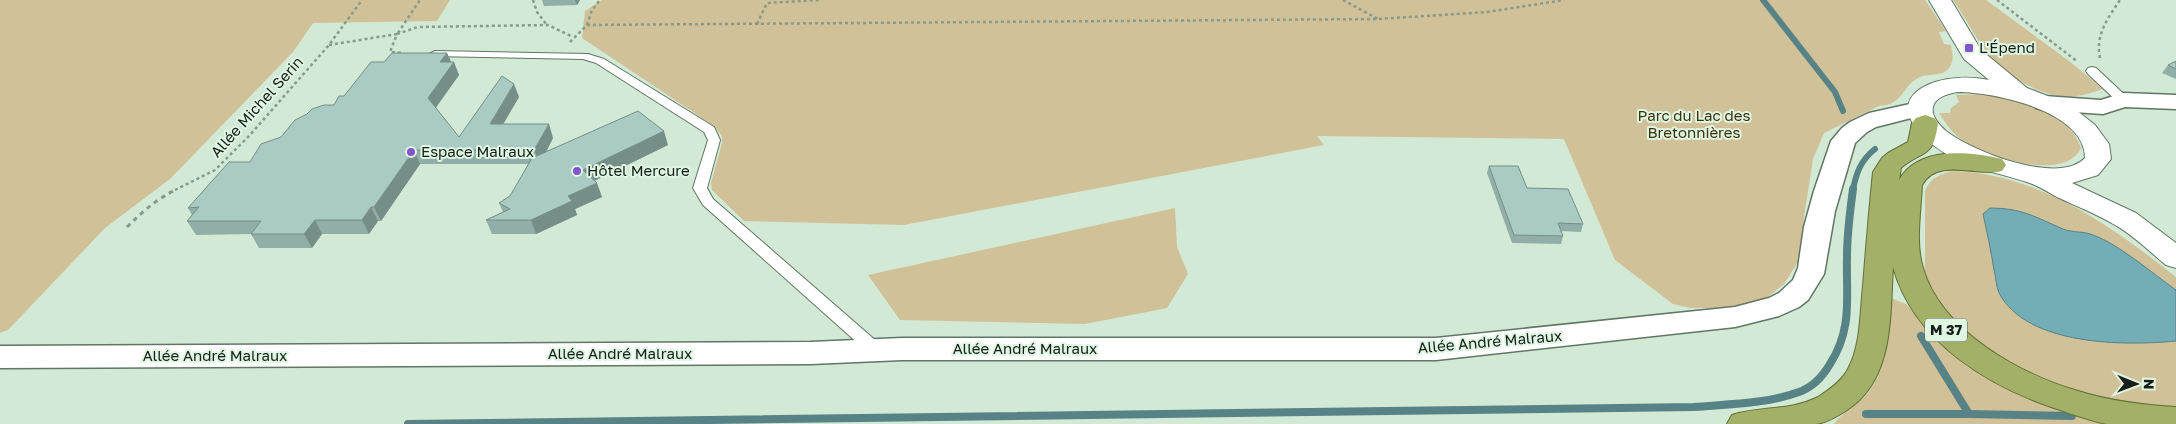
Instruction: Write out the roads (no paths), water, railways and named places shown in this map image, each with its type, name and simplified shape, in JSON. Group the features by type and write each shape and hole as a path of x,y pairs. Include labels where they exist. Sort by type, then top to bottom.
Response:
{"highway":[{"path":"1744,424 1767,423 1798,417 1823,408 1844,396 1863,371 1870,353 1874,328 1886,172 1893,160 1913,152 1921,145 1924,138 1922,116"},
{"name":"M 37","path":"1993,165 1958,162 1940,163 1921,169 1912,178 1906,252 1912,281 1928,310 1940,325 1985,360 2015,378 2052,395 2103,410 2176,420"}],"street":[{"path":"1940,0 1972,54 2033,99 2113,103 2176,102"},
{"path":"1958,85 1967,69 1972,54"},
{"path":"1945,86 1987,86 2033,99 2070,117 2087,131 2097,146 2098,159 2089,169 2075,174 2056,176 2034,175 1993,165 1964,153 1940,138 1922,116 1921,99 1930,91 1945,86"},
{"path":"2087,131 2113,103"},
{"name":"Allée André Malraux","path":"0,357 801,353 876,350 1436,349 1735,317 1778,306 1793,297 1803,287 1810,274 1819,220 1843,141 1849,132 1869,121 1922,116"},
{"path":"2089,169 2126,219"},
{"path":"2034,175 2126,219 2176,258"}],"lane":[{"path":"435,54 584,56 600,61 710,130 714,140 700,188 708,202 876,350"},
{"path":"2092,71 2110,90 2113,103"}],"water":[{"path":"1990,208 2020,211 2067,230 2090,234 2114,245 2136,260 2176,290 2176,341 2131,343 2079,339 2054,333 2031,324 2013,310 1999,293 1983,214"}],"waterway":[{"path":"1763,0 1835,92 1843,111"},
{"path":"1853,190 1860,167 1875,149"},
{"path":"408,424 1694,407 1774,399 1799,392 1817,381 1830,364 1842,338 1847,312 1848,240 1853,189"},
{"path":"1921,336 1969,414"},
{"path":"1866,414 1969,414"},
{"path":"1969,414 2072,416"}],"place":[{"name":"L'Épend","path":"1969,48"},
{"name":"Espace Malraux","path":"411,152"},
{"name":"Hôtel Mercure","path":"577,171"}],"park label":[{"name":"Parc du Lac des Bretonnières","path":"1694,124"}]}
